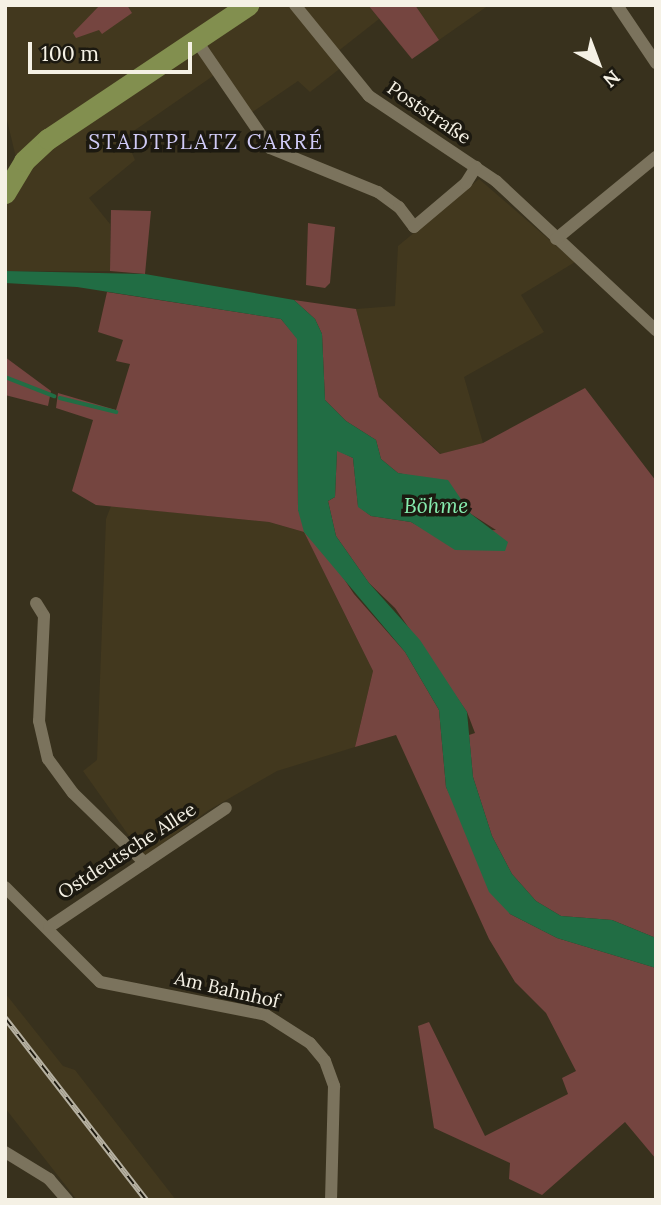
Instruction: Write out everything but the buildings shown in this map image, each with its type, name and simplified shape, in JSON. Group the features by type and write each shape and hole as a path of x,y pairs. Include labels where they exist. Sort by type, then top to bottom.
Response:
{"main road":[{"path":"12,171 55,134 248,5"}],"street":[{"name":"Poststraße","path":"295,5 369,96 476,167 656,330"},
{"path":"617,5 656,63"},
{"path":"196,40 270,148 379,192 399,207 414,227 466,183 476,167"},
{"path":"556,239 656,157"},
{"path":"36,603 44,617 39,721 48,759 74,793 145,863"},
{"name":"Ostdeutsche Allee","path":"49,926 226,808"},
{"name":"Am Bahnhof","path":"5,887 49,926 100,982 265,1015 310,1043 325,1061 334,1086 331,1200"},
{"path":"5,1152 49,1179 67,1200"}],"shaded area":[{"path":"5,5 368,5 379,19 337,52 347,63 310,92 298,81 251,113 223,69 125,137 135,160 89,198 110,224 110,271 5,271 5,207 19,170 5,112"},
{"path":"100,5 127,5 132,13 102,34 99,30 76,38 73,33"},
{"path":"368,5 415,5 439,40 412,59"},
{"path":"415,5 489,5 439,40"},
{"path":"479,179 575,262 521,295 544,332 464,377 483,443 441,454 379,397 356,309 395,306 398,246"},
{"path":"111,210 151,211 145,274 110,271"},
{"path":"308,223 335,227 330,283 325,288 306,285"},
{"path":"107,292 281,319 297,338 298,510 354,594 405,652 439,710 446,787 510,914 557,938 656,968 656,1159 625,1122 542,1195 509,1179 510,1163 434,1128 418,1026 429,1022 485,1136 568,1094 562,1078 576,1071 546,1013 515,982 489,939 396,735 355,747 373,671 304,532 269,522 96,505 72,491 93,420 56,408 58,393 116,410 130,364 116,361 123,340 98,332"},
{"path":"294,300 356,309 379,397 440,454 483,443 585,388 656,481 656,938 612,920 561,916 536,901 512,874 492,836 473,777 469,735 475,733 467,712 395,608 369,583 336,536 328,501 335,497 337,450 353,458 358,506 371,516 411,522 431,533 496,530 471,514 437,481 398,473 381,459 376,440 346,421 325,400 322,334 315,319"},
{"path":"5,357 51,391 48,406 5,395"},
{"path":"111,506 269,522 304,532 373,671 355,747 277,771 209,810 144,857 83,771 97,760 106,519"},
{"path":"5,993 63,1066 75,1070 176,1200 77,1200 5,1108"}],"water":[{"name":"Böhme","path":"5,271 145,274 294,300 315,319 322,334 325,400 346,421 376,440 381,459 398,473 448,480 471,514 508,542 505,551 455,550 411,522 371,516 358,507 353,458 337,451 335,497 328,501 336,536 369,583 420,640 467,712 473,777 492,836 512,874 536,901 561,916 612,920 656,938 656,968 557,938 510,914 489,892 446,787 439,710 405,652 304,532 298,510 297,339 281,319 77,287 5,283"}],"waterway":[{"path":"5,377 54,396"},
{"path":"60,398 116,412"}],"railway":[{"path":"5,1018 146,1200"}],"district":[{"name":"STADTPLATZ CARRÉ","path":"206,142"}]}
